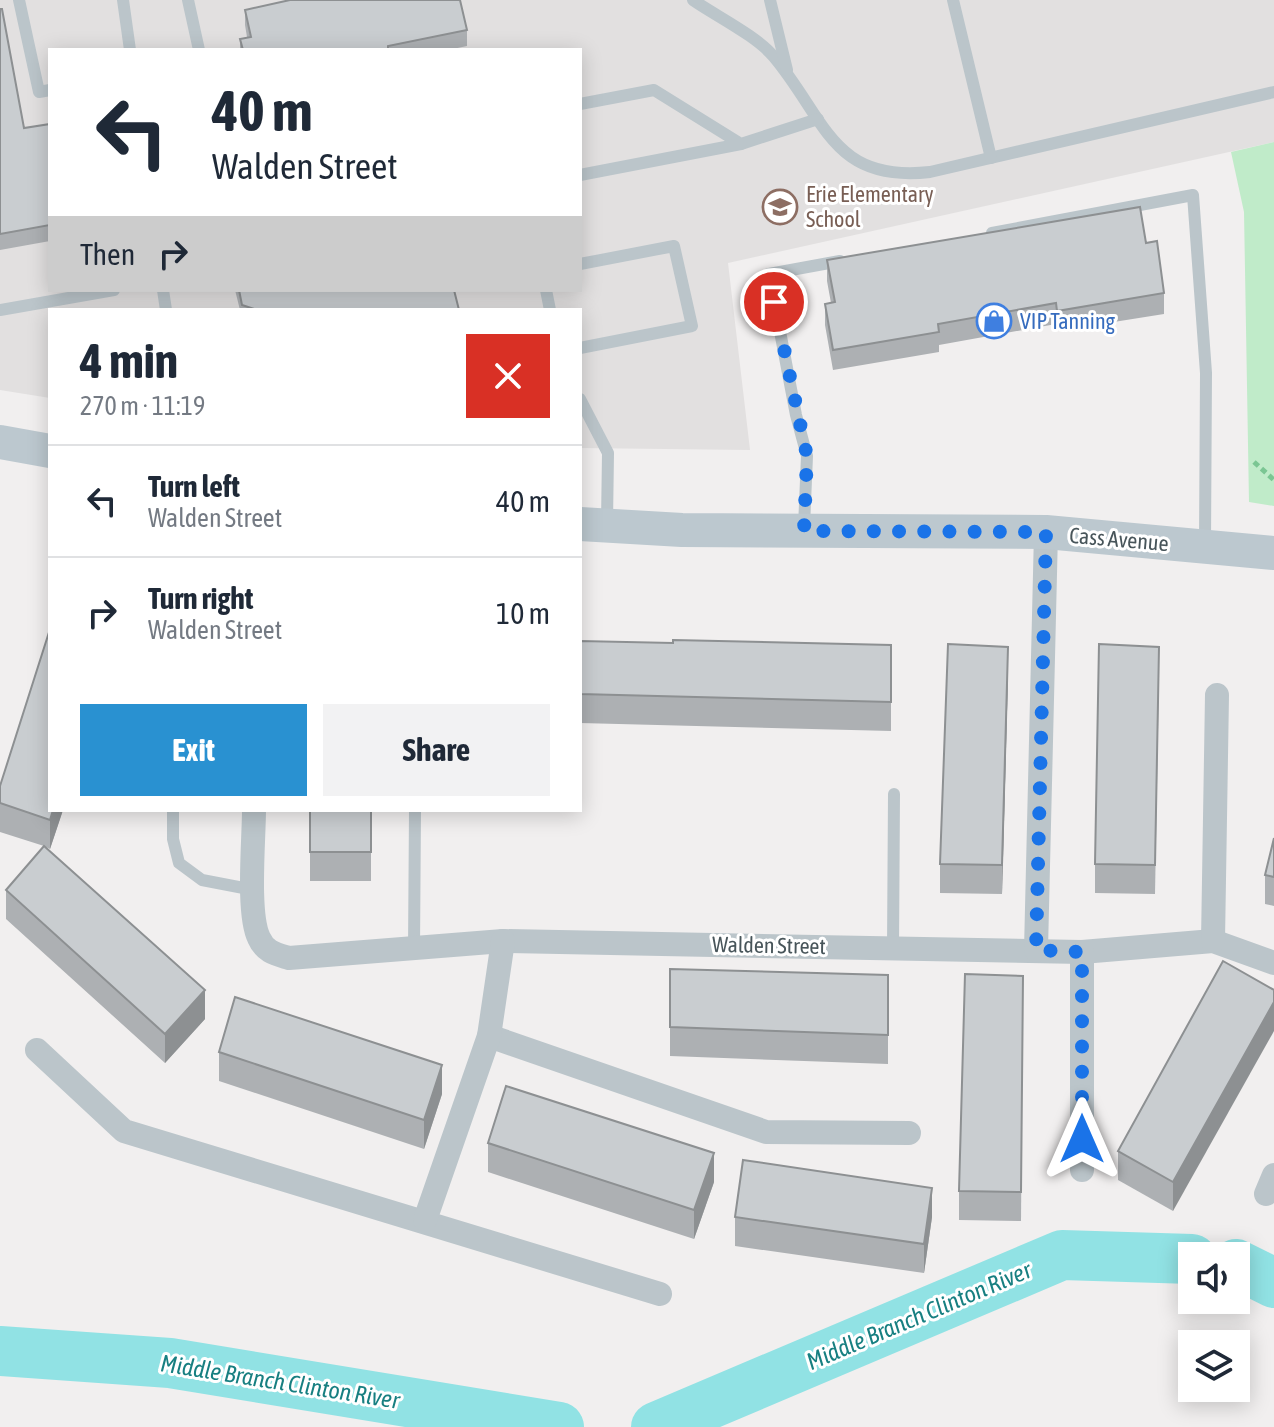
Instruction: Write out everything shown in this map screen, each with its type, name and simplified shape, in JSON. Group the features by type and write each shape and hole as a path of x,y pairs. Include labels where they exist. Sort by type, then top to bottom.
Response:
{"main road":[{"path":"0,442 48,451"},
{"name":"Cass Avenue","path":"593,525 804,531 1046,532 1274,553"}],"street":[{"path":"1036,950 1046,532"},
{"path":"1213,941 1217,695"},
{"name":"Walden Street","path":"254,812 254,890 258,938 270,953 289,958 503,941 1082,952 1213,941 1274,963"},
{"path":"425,1220 489,1036 503,941"},
{"path":"1082,952 1082,1170"},
{"path":"489,1036 766,1132 909,1133"},
{"path":"37,1050 124,1131 425,1220 660,1294"}],"lane":[{"path":"19,0 39,92 48,90"},
{"path":"123,0 130,48"},
{"path":"188,0 199,48"},
{"path":"770,0 788,77"},
{"path":"953,0 991,158"},
{"path":"697,1 772,54 838,147 858,163 882,171 907,174 930,172 1274,92"},
{"path":"582,104 654,90 741,144"},
{"path":"582,175 741,144 818,119"},
{"path":"973,236 1193,195 1206,373 1205,547"},
{"path":"582,264 674,246 692,326 582,348"},
{"path":"804,531 807,456 769,274 847,260"},
{"path":"0,310 103,292"},
{"path":"582,403 608,453 593,525"},
{"path":"893,948 894,794"},
{"path":"173,812 173,839 179,863 202,880 254,890"},
{"path":"414,949 415,812"}],"path":[{"path":"1254,462 1274,480"}],"shaded area":[{"name":"Erie Elementary School","path":"0,0 1274,0 1274,142 728,263 750,450 582,448 582,308 48,308 48,398 0,390"}],"green space":[{"path":"1274,142 1274,506 1249,502 1244,212 1231,152"}],"building":[{"path":"290,0 460,0 467,30 388,48 242,48 240,39 251,37 245,10"},
{"path":"2,9 24,128 48,124 48,225 0,234"},
{"path":"1140,207 1146,243 1157,241 1164,293 1057,311 1056,303 938,324 939,332 833,350 825,304 835,302 827,260"},
{"path":"239,292 454,292 458,308 251,308 242,305"},
{"path":"48,635 48,812 52,812 50,820 0,803 0,786"},
{"path":"673,640 891,645 891,702 582,694 582,641 673,643"},
{"path":"948,644 1008,647 1002,865 940,864"},
{"path":"1099,644 1159,647 1155,865 1095,864"},
{"path":"310,812 371,812 371,852 310,852"},
{"path":"1274,838 1274,877 1265,875"},
{"path":"44,846 205,990 165,1034 6,890"},
{"path":"1223,961 1274,990 1274,1002 1173,1182 1118,1151"},
{"path":"670,969 888,975 888,1035 670,1027"},
{"path":"965,974 1023,976 1021,1192 959,1191"},
{"path":"235,997 442,1065 424,1120 219,1052"},
{"path":"506,1086 714,1153 694,1210 488,1143"},
{"path":"743,1160 932,1188 924,1244 735,1217"}],"waterway":[{"name":"Middle Branch Clinton River","path":"656,1427 1062,1255 1178,1259"},
{"name":"Middle Branch Clinton River","path":"1250,1271 1274,1283"},
{"name":"Middle Branch Clinton River","path":"0,1351 170,1363 559,1427"}],"place":[{"name":"Erie Elementary School","path":"780,207"},
{"name":"VIP Tanning","path":"994,321"}],"route":[{"path":"774,302 807,456 804,531 1046,532 1036,950 1082,952 1082,1139"}]}
